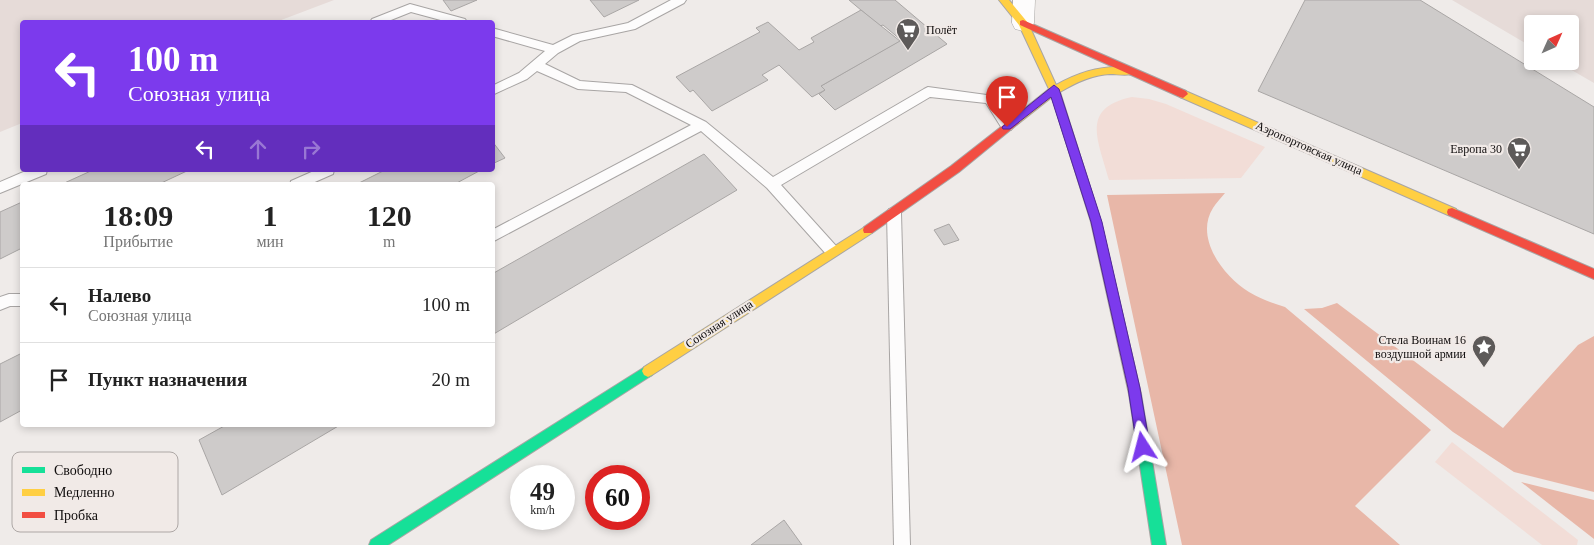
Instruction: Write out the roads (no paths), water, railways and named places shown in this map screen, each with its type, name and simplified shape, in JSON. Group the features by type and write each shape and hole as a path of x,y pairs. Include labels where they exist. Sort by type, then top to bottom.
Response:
{"street":[{"path":"1004,0 1023,23 1054,89 1096,222 1134,388 1159,545"},
{"path":"1023,23 1024,0"},
{"name":"Аэропортовская улица","path":"1023,23 1594,274"},
{"name":"Союзная улица","path":"376,545 894,213 955,169 1054,89 1085,76 1104,71 1132,71"}],"lane":[{"path":"495,90 523,76 554,50 577,38 631,26 677,1"},
{"path":"381,20 410,8 454,20"},
{"path":"495,33 554,50"},
{"path":"536,65 578,85 628,88 702,125 772,184 832,251"},
{"path":"772,184 928,92 990,99 1007,127"},
{"path":"495,235 702,125"},
{"path":"0,188 36,172"},
{"path":"302,182 324,172"},
{"path":"894,213 902,545"},
{"path":"0,304 9,300 20,300"}],"place":[{"name":"Полёт","path":"908,51"},
{"name":"Европа 30","path":"1519,170"},
{"name":"Стела Воинам 16 воздушной армии","path":"1484,368"}]}
